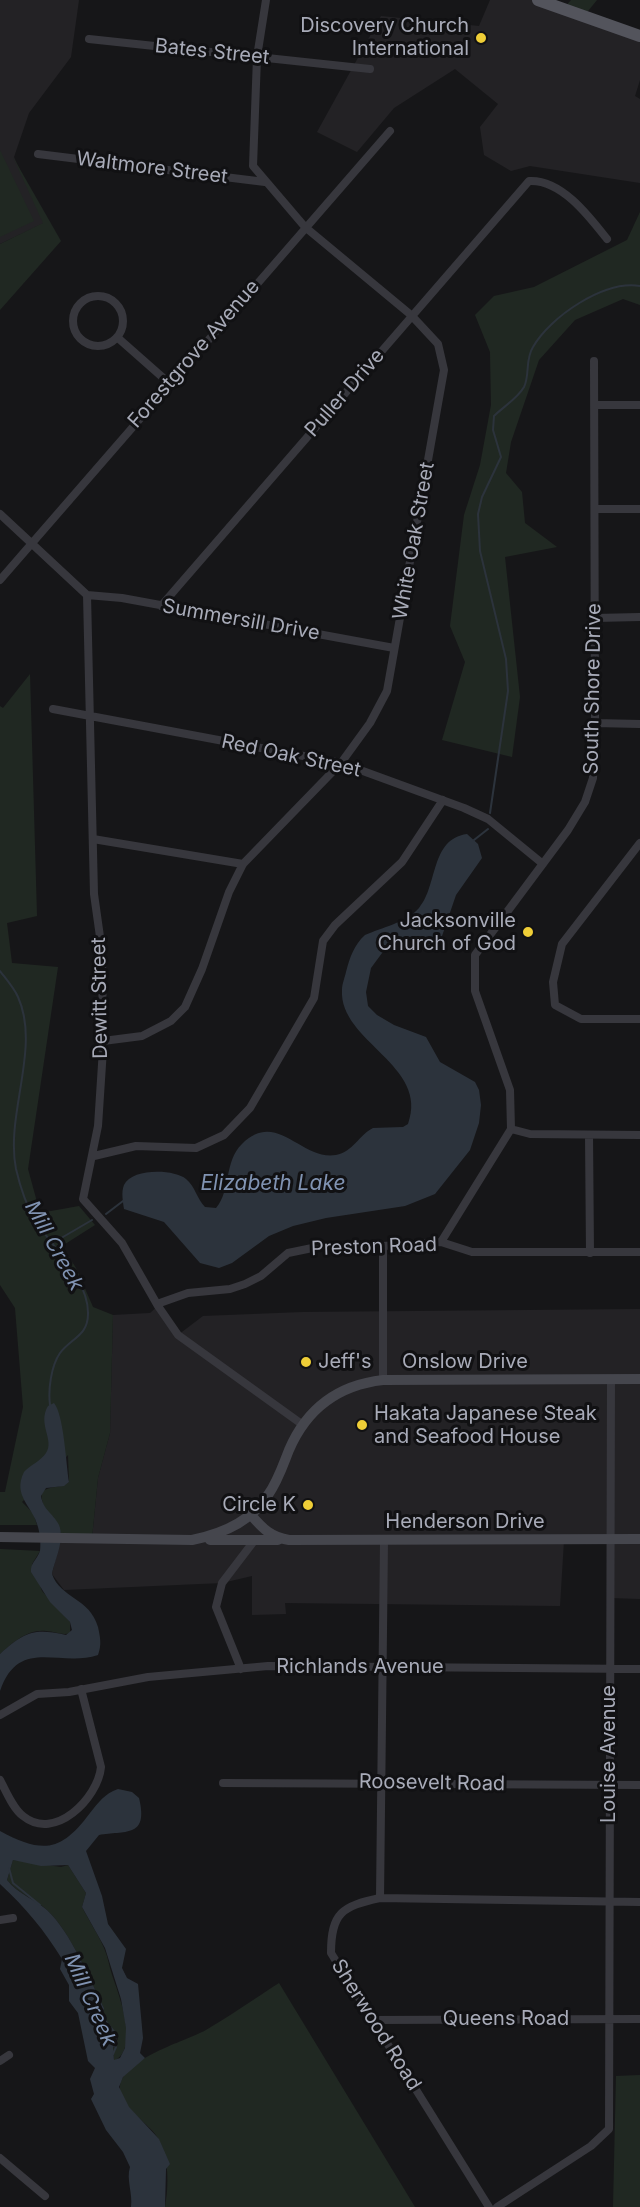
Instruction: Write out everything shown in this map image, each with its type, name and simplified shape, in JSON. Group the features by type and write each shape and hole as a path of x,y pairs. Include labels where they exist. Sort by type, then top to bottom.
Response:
{"main road":[{"path":"538,0 640,36"},
{"name":"Onslow Drive","path":"251,1515 268,1496 303,1425 318,1407 336,1393 360,1383 383,1380 640,1379"},
{"name":"Henderson Drive","path":"192,1540 214,1535 251,1515 274,1537 289,1540"},
{"name":"Henderson Drive","path":"0,1537 254,1541 640,1539"}],"street":[{"name":"White Oak Street","path":"103,1041 142,1036 171,1021 185,1007 202,969 229,892 243,864 341,763 370,723 387,691 444,370 438,344 411,315 305,226 253,166 257,57 266,0"},
{"name":"Bates Street","path":"89,39 370,69"},
{"name":"Forestgrove Avenue","path":"0,580 305,226 390,131"},
{"name":"Waltmore Street","path":"38,154 265,182"},
{"name":"Puller Drive","path":"161,606 529,181 542,180 554,186 591,218 607,239"},
{"path":"98,295 109,297 121,309 124,319 118,338 109,345 100,347 86,344 75,334 72,324 74,311 80,303 98,295"},
{"path":"118,338 169,383"},
{"name":"South Shore Drive","path":"511,1129 510,1090 475,991 475,955 543,864 585,802 593,778 595,723 594,361"},
{"path":"595,405 640,405"},
{"path":"595,509 640,509"},
{"path":"0,514 33,542 87,595"},
{"name":"Summersill Drive","path":"87,595 394,648"},
{"name":"Dewitt Street","path":"87,595 94,894 102,951 103,1041 94,1156 83,1199 122,1243 157,1304 178,1335 303,1425"},
{"path":"595,618 640,617"},
{"name":"Red Oak Street","path":"53,709 91,718 341,763 488,819 543,864"},
{"path":"595,723 640,724"},
{"path":"94,1156 136,1146 196,1148 224,1134 250,1108 314,998 323,941 334,925 402,862 443,800"},
{"path":"93,839 243,864"},
{"path":"640,843 562,944 553,982 555,1005 581,1019 640,1019"},
{"path":"441,1242 511,1129 530,1134 640,1135"},
{"path":"589,1135 590,1253"},
{"name":"Preston Road","path":"157,1304 188,1293 230,1289 245,1284 261,1276 288,1254 322,1246 383,1246 441,1242 472,1252 640,1252"},
{"path":"383,1246 383,1380"},
{"name":"Louise Avenue","path":"497,2207 591,2146 609,2129 611,1379"},
{"path":"241,1668 216,1606 222,1583 254,1541"},
{"path":"380,1898 384,1541"},
{"name":"Richlands Avenue","path":"0,1715 37,1694 148,1677 241,1668 382,1666 640,1669"},
{"path":"0,1780 22,1816 39,1824 51,1823 78,1811 100,1775 101,1767 81,1689"},
{"name":"Roosevelt Road","path":"223,1783 640,1785"},
{"name":"Sherwood Road","path":"489,2207 331,1953 331,1929 341,1913 353,1904 380,1898 640,1902"},
{"path":"0,1920 13,1918"},
{"name":"Queens Road","path":"372,2020 640,2019"},
{"path":"0,2061 9,2055"},
{"path":"0,2158 45,2196"}],"shaded area":[{"path":"0,0 79,0 71,57 29,113 14,157 44,223 0,244"},
{"path":"490,0 538,0 640,36 640,80 635,96 640,99 640,183 530,166 511,171 484,155 480,127 498,104 455,69 394,108 357,152 317,132 381,16 479,26"},
{"path":"571,0 597,0 584,16 563,9"},
{"path":"0,150 34,221 0,237"},
{"path":"13,157 61,241 0,310 0,244 43,223"},
{"path":"640,212 640,305 623,299 575,320 539,360 511,442 506,473 522,492 525,523 557,547 505,557 520,697 512,757 442,740 465,662 450,626 464,515 480,465 491,405 490,352 475,315 494,296 534,287 627,240"},
{"path":"30,674 37,916 7,923 12,963 58,967 28,1169 40,1213 79,1206 95,1225 62,1246 76,1268 93,1307 113,1315 110,1433 98,1478 92,1538 61,1534 43,1504 42,1492 69,1482 68,1455 22,1502 33,1513 37,1525 0,1525 0,1492 5,1492 23,1407 15,1308 0,1285 0,706 3,708"},
{"path":"158,1306 178,1335 203,1316 303,1312 640,1309 640,1599 611,1598 612,1540 564,1540 560,1606 285,1603 286,1614 252,1615 252,1576 222,1583 64,1590 52,1574 60,1541 92,1538 98,1478 110,1433 113,1315 150,1313"},
{"path":"0,1549 40,1551 32,1564 42,1591 70,1622 70,1633 33,1632 21,1637 0,1654"},
{"path":"13,1860 61,1867 68,1865 86,1893 82,1907 105,1951 123,2008 127,2034 126,2045 122,2055 114,2061 113,2048 118,2039 103,2016 104,2008 79,1957 64,1931 47,1910 7,1880"},
{"path":"279,1983 415,2207 165,2207 167,2173 165,2156 155,2134 123,2101 120,2086 124,2076 143,2059 206,2030"},
{"path":"640,2075 640,2207 613,2207 616,2076"}],"water":[{"name":"Elizabeth Lake","path":"467,834 478,844 482,858 456,895 441,939 433,945 385,949 371,968 366,992 368,1006 377,1015 394,1025 426,1037 440,1062 475,1082 479,1090 481,1105 479,1123 470,1150 435,1194 405,1206 326,1218 293,1226 269,1236 232,1263 219,1268 200,1263 164,1222 124,1209 122,1194 128,1179 135,1175 154,1172 172,1173 186,1179 205,1207 216,1208 224,1193 236,1151 255,1135 267,1132 278,1134 311,1151 323,1155 336,1155 347,1150 373,1128 403,1127 408,1124 411,1103 407,1085 396,1069 354,1025 345,1008 342,985 351,956 361,939 365,935 401,921 414,913 425,899 436,865 447,845 455,838"},
{"path":"54,1403 60,1418 69,1482 64,1486 46,1488 41,1496 44,1505 57,1521 61,1531 52,1574 61,1588 89,1610 94,1617 99,1631 100,1647 98,1655 83,1658 29,1659 18,1664 8,1674 0,1691 0,1654 23,1636 37,1632 66,1635 72,1630 70,1622 50,1602 31,1572 40,1551 40,1536 20,1488 24,1472 44,1456 48,1448 44,1419 48,1406"},
{"path":"118,1789 132,1792 139,1798 141,1811 137,1826 125,1832 99,1835 86,1851 102,1896 108,1924 126,1949 122,1968 127,1978 138,1984 143,2038 140,2053 145,2058 123,2077 119,2087 129,2107 159,2139 170,2164 166,2169 165,2207 131,2207 130,2167 123,2152 106,2130 91,2099 94,2094 90,2079 95,2068 88,2061 78,2013 69,2001 69,1985 60,1969 62,1959 34,1920 0,1884 0,1831 40,1846 60,1842 80,1826 102,1799","holes":["13,1860 41,1866 68,1865 86,1893 82,1907 105,1948 121,1999 126,2028 125,2048 120,2058 114,2060 113,2048 118,2035 103,2016 104,2008 64,1931 47,1910 7,1880"]}],"waterway":[{"path":"490,813 508,691 506,659 480,551 478,514 482,497 501,457 493,430 494,416 524,387 533,347 552,324 579,303 595,295 610,289 640,286"},
{"path":"474,840 488,829"},
{"name":"Mill Creek","path":"0,971 18,997 24,1017 26,1038 15,1126 16,1169 32,1214 76,1276 87,1301 88,1314 85,1327 64,1348 54,1364 49,1392 50,1405"},
{"path":"106,1214 123,1201"},
{"path":"51,1244 92,1220"},
{"name":"Mill Creek","path":"9,1868 13,1883 40,1905"},
{"name":"Mill Creek","path":"112,2044 116,2047 113,2054"}],"place":[{"name":"Discovery Church International","path":"481,38"},
{"name":"Jacksonville Church of God","path":"528,932"},
{"name":"Jeff's","path":"306,1362"},
{"name":"Hakata Japanese Steak and Seafood House","path":"362,1425"},
{"name":"Circle K","path":"308,1505"}]}
